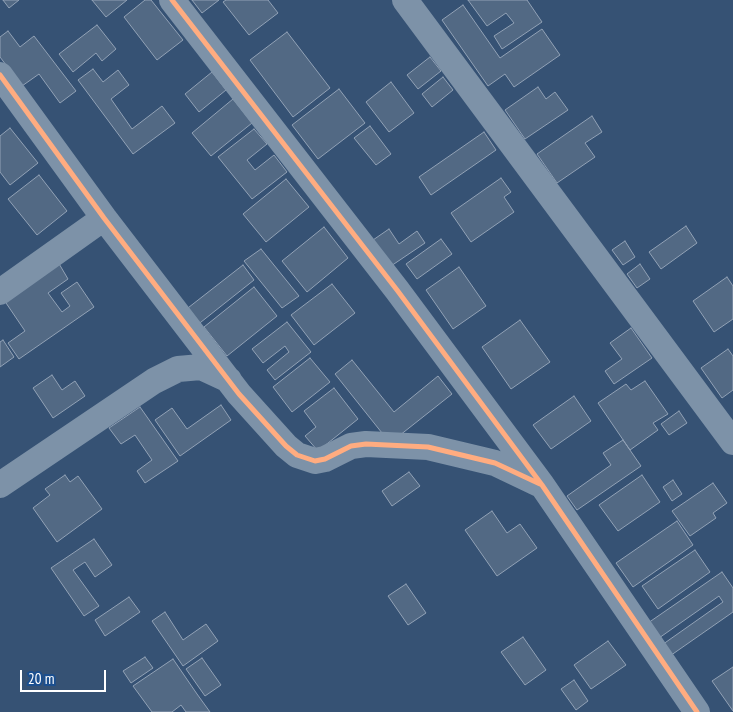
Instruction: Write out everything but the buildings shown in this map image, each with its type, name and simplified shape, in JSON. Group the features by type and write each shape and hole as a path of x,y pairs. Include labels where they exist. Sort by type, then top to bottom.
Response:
{"street":[{"path":"172,0 397,290 542,485 697,712"},
{"path":"405,0 733,442"},
{"path":"0,75 104,218 228,380 286,446 297,455 315,461 325,459 351,446 366,444 428,447 495,463 542,485"},
{"path":"0,292 104,218"},
{"path":"0,485 154,381 178,369 201,367 228,380"}],"cycle path":[{"path":"172,0 397,290 542,485 697,712"},
{"path":"0,75 104,218 239,394 286,446 297,455 315,461 325,459 351,446 366,444 428,447 495,463 540,484"}]}
